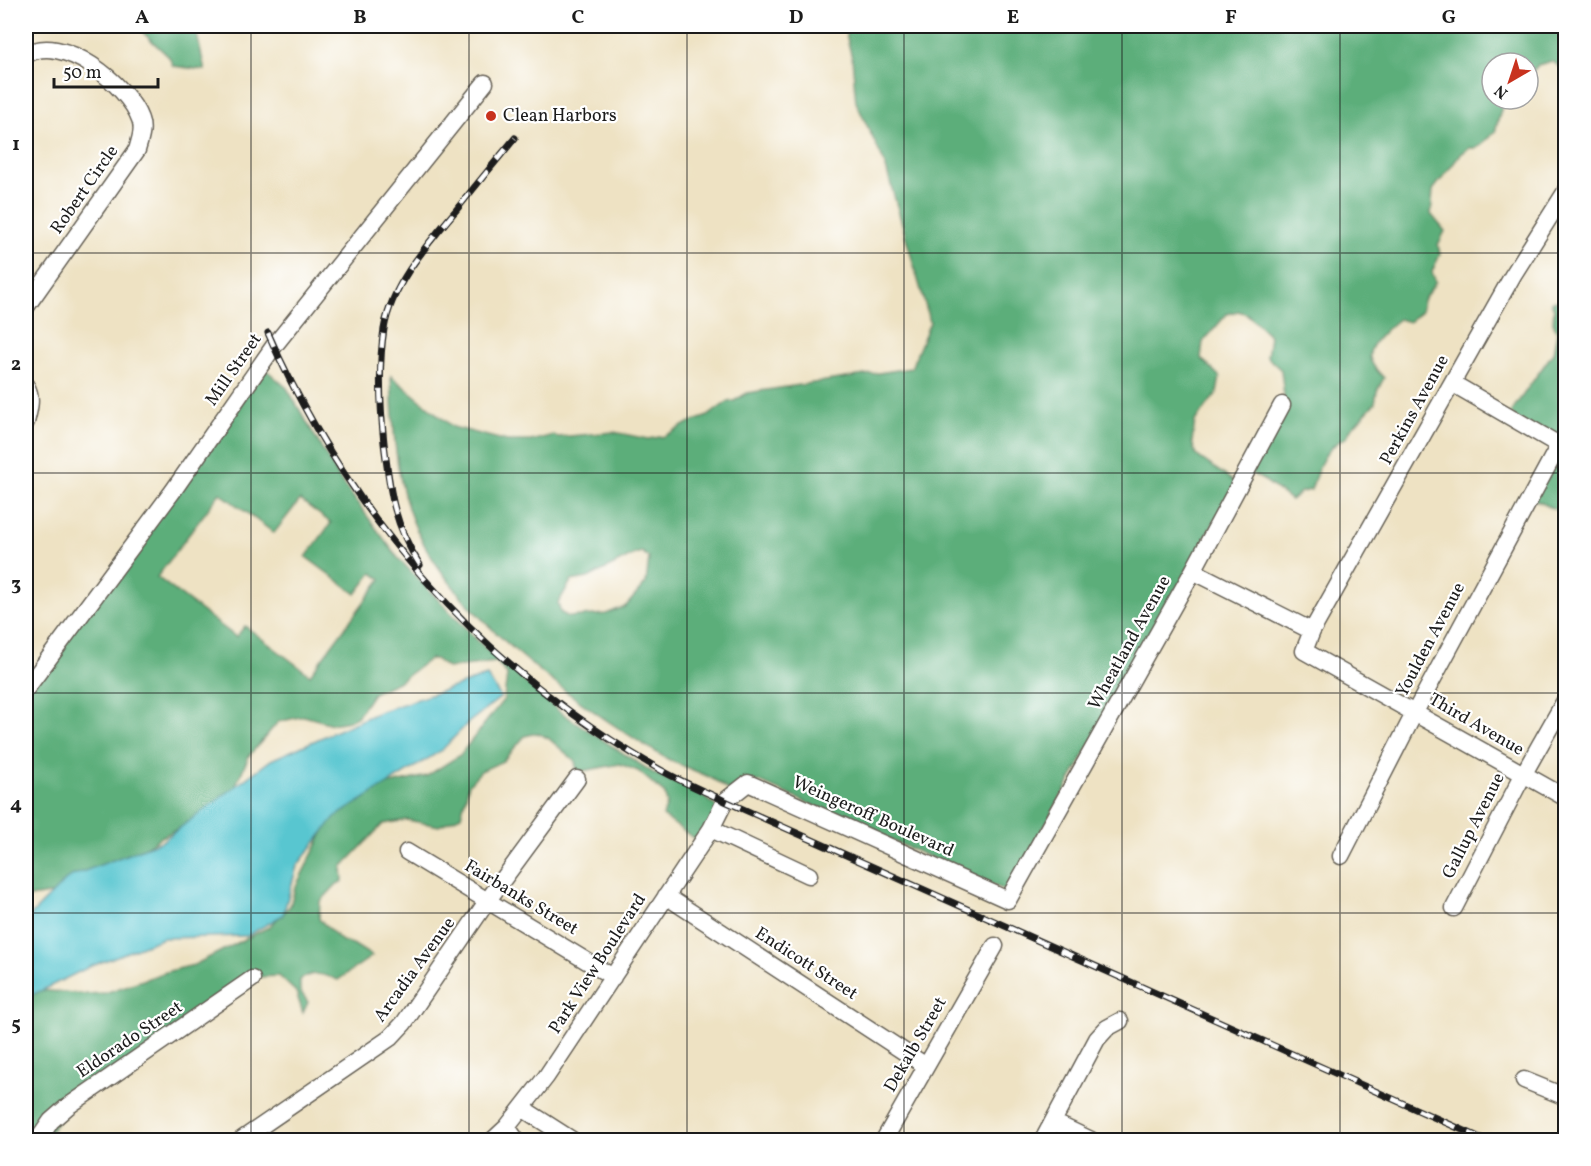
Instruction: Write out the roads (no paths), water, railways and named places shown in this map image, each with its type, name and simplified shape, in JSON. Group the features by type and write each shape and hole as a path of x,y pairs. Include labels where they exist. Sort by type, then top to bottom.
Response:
{"street":[{"name":"Robert Circle","path":"26,55 46,49 83,60 117,87 131,104 140,119 142,134 137,150 26,307"},
{"name":"Mill Street","path":"26,689 173,491 274,346 485,82"},
{"name":"Perkins Avenue","path":"1304,651 1312,631 1513,275 1566,191"},
{"name":"Youlden Avenue","path":"1341,856 1415,712 1559,445 1452,383"},
{"path":"26,386 29,392 30,408 26,422"},
{"name":"Wheatland Avenue","path":"1008,900 1193,571 1282,405"},
{"path":"1193,571 1312,631"},
{"name":"Third Avenue","path":"1304,651 1566,798"},
{"name":"Gallup Avenue","path":"1454,908 1523,775 1566,699"},
{"name":"Arcadia Avenue","path":"241,1140 390,1038 404,1023 488,900 577,779"},
{"name":"Weingeroff Boulevard","path":"725,801 747,783 756,786 1008,900"},
{"name":"Park View Boulevard","path":"493,1140 511,1134 522,1108 546,1077 711,829 725,801"},
{"path":"711,829 809,875"},
{"name":"Fairbanks Street","path":"407,852 613,977"},
{"name":"Endicott Street","path":"666,896 926,1066"},
{"name":"Dekalb Street","path":"884,1140 995,946"},
{"name":"Eldorado Street","path":"38,1140 51,1120 67,1107 252,979"},
{"path":"1042,1140 1097,1039 1120,1021"},
{"path":"1524,1080 1566,1097"},
{"path":"522,1108 572,1140"},
{"path":"1053,1122 1091,1140"}],"water":[{"path":"487,676 501,697 468,723 442,750 335,817 297,866 283,915 247,936 163,938 89,967 26,998 26,920 69,877 162,841 271,760 379,712"}],"railway":[{"path":"420,565 398,521 388,476 380,372 384,329 395,296 413,265 515,138"},
{"path":"268,333 300,400 337,463 379,523 425,580 476,632 530,681 589,725 652,765 697,788 1485,1140"}],"place":[{"name":"Clean Harbors","path":"491,116"}]}
